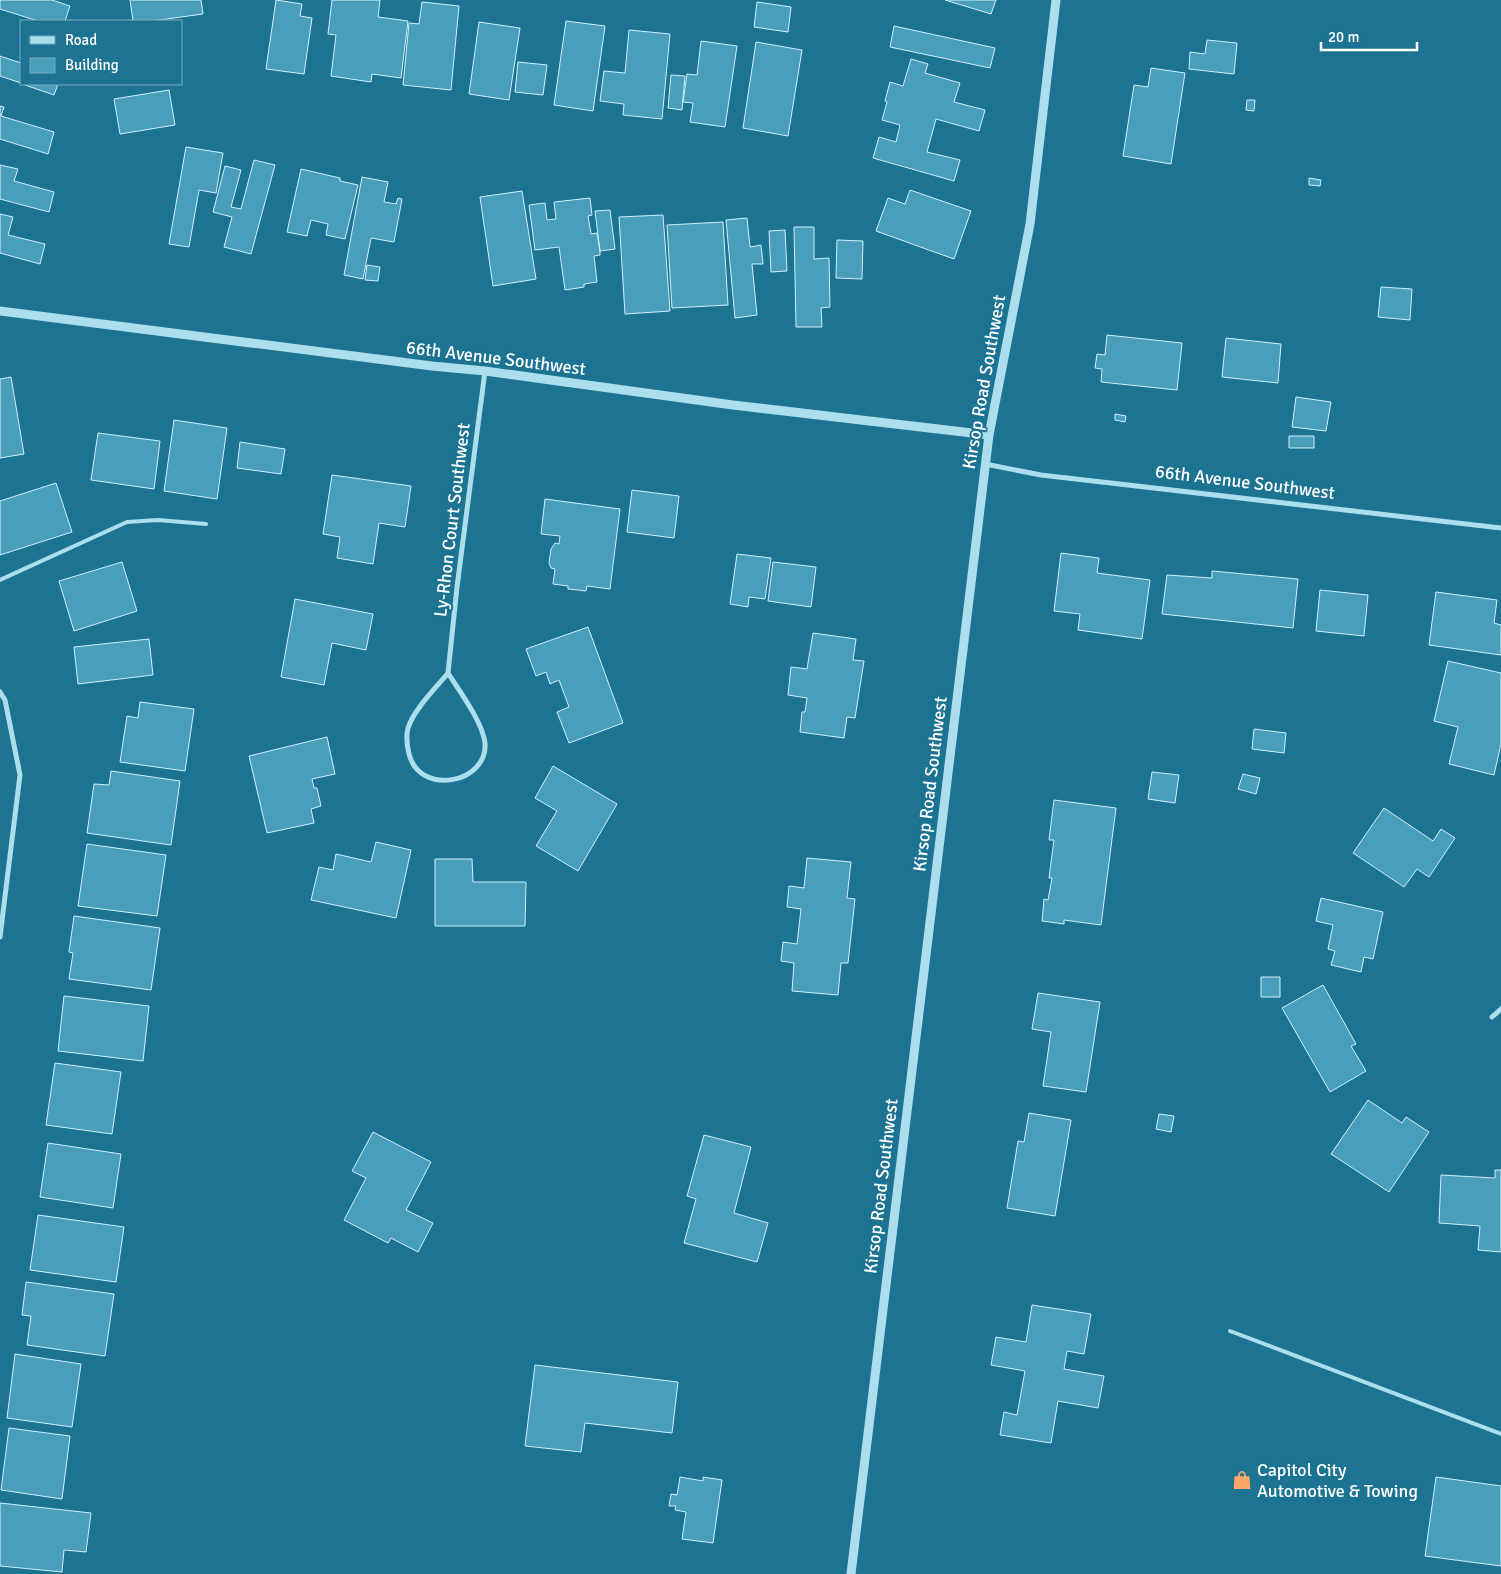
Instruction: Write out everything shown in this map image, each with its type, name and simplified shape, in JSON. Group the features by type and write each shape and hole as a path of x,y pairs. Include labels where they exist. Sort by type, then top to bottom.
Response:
{"street":[{"name":"Kirsop Road Southwest","path":"851,1574 985,464 1030,224 1056,0"},
{"name":"66th Avenue Southwest","path":"0,311 432,366 485,371 734,405 989,435"},
{"name":"Ly-Rhon Court Southwest","path":"448,673 457,587 485,371"},
{"name":"66th Avenue Southwest","path":"985,464 1041,475 1501,528"},
{"path":"448,673 480,726 485,744 481,760 470,772 455,780 437,781 420,774 410,760 406,745 408,728 418,710 448,673"},
{"path":"0,692 5,700 20,775 0,937"},
{"path":"1492,1017 1501,1009"}],"lane":[{"path":"0,580 127,522 158,520 206,524"},
{"path":"1230,1331 1501,1434"}],"building":[{"path":"0,0 52,0 70,6 65,20 35,20 0,9"},
{"path":"130,0 201,0 203,14 159,20 133,20"},
{"path":"276,0 302,4 300,16 312,18 304,74 266,69"},
{"path":"332,0 380,0 378,17 408,21 401,78 372,74 371,82 331,76 336,35 328,34"},
{"path":"945,0 996,0 991,14"},
{"path":"422,2 459,6 451,90 403,85 409,23 419,24"},
{"path":"757,2 791,7 788,32 754,27"},
{"path":"566,21 605,26 593,111 554,105"},
{"path":"479,22 520,28 509,100 469,94"},
{"path":"894,26 995,48 990,68 890,47"},
{"path":"629,30 670,34 662,119 623,115 624,104 600,101 604,71 625,73"},
{"path":"1207,40 1237,43 1234,74 1189,69 1190,52 1205,54"},
{"path":"701,41 737,46 725,127 690,122 693,103 683,102 687,74 697,75"},
{"path":"756,42 802,50 788,136 743,128"},
{"path":"0,56 20,63 20,83 0,76"},
{"path":"911,59 928,64 925,73 960,83 954,102 985,110 979,131 936,119 927,152 960,160 954,181 873,158 879,137 896,142 900,125 882,120 887,102 885,101 890,82 903,86"},
{"path":"518,62 547,65 543,95 515,92"},
{"path":"1151,68 1185,73 1171,164 1123,156 1134,85 1148,87"},
{"path":"671,75 685,76 682,110 668,108"},
{"path":"25,85 58,85 54,95"},
{"path":"169,90 175,125 120,134 114,99"},
{"path":"1247,100 1255,100 1254,111 1246,110"},
{"path":"0,106 4,107 1,116 54,132 48,154 0,139"},
{"path":"186,147 223,153 216,193 199,190 189,247 169,244"},
{"path":"254,160 275,165 251,254 224,247 232,217 213,212 225,166 241,170 231,207 241,209"},
{"path":"0,165 18,169 14,181 54,192 49,212 0,199"},
{"path":"301,169 340,178 340,181 358,185 345,239 326,235 328,224 311,220 307,236 287,232"},
{"path":"362,177 388,182 384,202 396,204 398,198 402,199 394,242 371,238 363,279 344,275"},
{"path":"1309,178 1321,180 1320,186 1309,185"},
{"path":"910,190 971,211 954,259 876,231 888,198 905,204"},
{"path":"522,191 536,279 493,286 480,197"},
{"path":"590,198 592,215 588,216 591,234 597,233 600,251 600,255 594,256 597,282 584,284 584,287 565,290 559,247 535,250 529,205 545,203 547,220 556,219 554,202"},
{"path":"610,210 615,249 600,251 595,211"},
{"path":"0,214 13,217 8,235 45,244 40,264 0,253"},
{"path":"663,215 670,311 625,314 619,217"},
{"path":"747,218 750,247 761,245 763,264 752,264 757,315 735,318 726,220"},
{"path":"723,222 728,305 672,308 667,225"},
{"path":"794,227 814,227 814,259 829,258 830,307 821,308 822,327 796,327"},
{"path":"785,230 787,271 771,272 769,231"},
{"path":"837,240 863,241 862,279 836,278"},
{"path":"367,265 380,267 378,281 365,280"},
{"path":"1381,287 1412,289 1410,320 1378,317"},
{"path":"1107,335 1182,343 1177,390 1101,382 1102,369 1095,368 1097,354 1105,355"},
{"path":"1226,338 1281,344 1278,383 1222,377"},
{"path":"11,377 24,454 0,458 0,379"},
{"path":"1296,397 1331,402 1326,431 1292,427"},
{"path":"1115,414 1126,416 1125,422 1115,420"},
{"path":"174,420 227,428 217,499 164,491"},
{"path":"98,433 160,441 154,489 91,480"},
{"path":"1289,436 1314,436 1314,448 1289,448"},
{"path":"240,442 285,449 281,474 237,468"},
{"path":"332,475 411,486 405,527 379,523 373,564 337,558 340,537 323,534"},
{"path":"56,483 72,532 0,555 0,501"},
{"path":"632,490 679,496 674,538 627,532"},
{"path":"545,499 620,509 610,589 587,586 586,591 568,589 568,586 553,584 555,569 551,568 549,563 551,549 555,543 559,544 560,536 541,534"},
{"path":"1061,553 1099,558 1097,573 1150,580 1142,639 1078,630 1080,614 1054,611"},
{"path":"737,554 771,558 765,599 749,597 748,607 730,604"},
{"path":"122,562 137,611 74,631 59,581"},
{"path":"773,562 816,567 811,607 768,601"},
{"path":"1212,571 1298,579 1293,628 1162,614 1167,575 1212,578"},
{"path":"1320,590 1368,595 1364,636 1316,631"},
{"path":"1436,592 1497,600 1494,623 1501,625 1501,655 1429,645"},
{"path":"295,599 373,614 366,650 332,643 324,685 281,677"},
{"path":"588,627 623,723 569,743 557,712 569,707 559,680 550,684 546,672 536,676 526,649"},
{"path":"813,633 856,639 853,660 864,661 855,718 847,717 844,738 800,732 802,712 805,712 807,698 788,695 791,667 807,669"},
{"path":"149,639 153,675 78,684 74,647"},
{"path":"1448,661 1501,673 1501,744 1494,775 1449,764 1458,727 1434,721"},
{"path":"140,702 194,709 185,771 120,762 127,716 138,718"},
{"path":"1254,729 1286,733 1284,753 1252,749"},
{"path":"327,737 335,774 312,779 314,788 317,788 321,806 311,809 314,823 267,833 249,756"},
{"path":"553,766 617,804 578,871 536,846 557,811 535,798"},
{"path":"111,771 180,781 171,845 87,833 94,784 109,785"},
{"path":"1152,772 1179,775 1175,803 1148,799"},
{"path":"1243,774 1260,778 1256,794 1238,789"},
{"path":"1054,800 1116,808 1101,925 1064,920 1064,924 1042,921 1044,899 1048,900 1052,878 1049,878 1054,840 1049,840"},
{"path":"1384,808 1433,841 1441,829 1455,838 1429,877 1417,869 1404,887 1353,853"},
{"path":"376,842 411,850 396,918 311,900 319,867 333,870 336,854 371,862"},
{"path":"87,844 166,855 157,916 78,906"},
{"path":"807,858 851,862 847,898 855,899 848,963 841,963 838,995 792,991 794,963 781,961 783,942 797,944 801,909 787,907 789,886 804,888"},
{"path":"435,859 472,859 473,882 526,882 525,926 435,926"},
{"path":"1321,898 1383,912 1373,959 1364,957 1361,972 1331,965 1335,951 1328,949 1333,925 1316,921"},
{"path":"74,916 160,928 151,990 69,979 73,953 69,952"},
{"path":"1261,977 1280,977 1280,997 1261,997"},
{"path":"1323,985 1356,1044 1351,1046 1366,1071 1330,1092 1282,1008"},
{"path":"1038,993 1100,1002 1086,1092 1043,1086 1051,1032 1032,1029"},
{"path":"64,996 149,1006 143,1061 58,1051"},
{"path":"55,1063 121,1072 112,1134 46,1125"},
{"path":"1368,1100 1402,1123 1406,1117 1429,1132 1389,1192 1331,1154"},
{"path":"1029,1113 1071,1120 1055,1216 1007,1208 1018,1141 1024,1142"},
{"path":"1159,1114 1174,1116 1171,1132 1156,1129"},
{"path":"373,1132 431,1162 406,1210 433,1223 418,1252 391,1238 388,1243 344,1220 366,1178 352,1171"},
{"path":"704,1135 751,1147 734,1213 768,1223 757,1262 684,1243 696,1199 687,1196"},
{"path":"48,1143 121,1154 113,1208 40,1197"},
{"path":"1495,1170 1501,1170 1501,1252 1478,1250 1480,1226 1439,1223 1441,1175 1495,1178"},
{"path":"38,1215 124,1227 116,1282 30,1270"},
{"path":"26,1282 114,1294 105,1356 27,1345 31,1316 22,1315"},
{"path":"1032,1305 1091,1314 1084,1354 1067,1351 1064,1369 1104,1376 1098,1408 1058,1401 1051,1443 1000,1435 1004,1412 1017,1415 1025,1371 991,1365 996,1337 1026,1342"},
{"path":"15,1354 81,1364 72,1427 7,1418"},
{"path":"535,1365 678,1382 672,1433 585,1423 581,1452 525,1446"},
{"path":"9,1428 70,1436 62,1499 1,1490"},
{"path":"680,1477 703,1481 703,1477 722,1480 713,1543 682,1539 686,1512 675,1510 676,1506 669,1506 671,1494 677,1495"},
{"path":"1436,1477 1501,1486 1501,1566 1425,1556"},
{"path":"0,1503 91,1513 86,1552 64,1550 62,1572 0,1566"}],"place":[{"name":"Capitol City Automotive & Towing","path":"1242,1480"}]}
